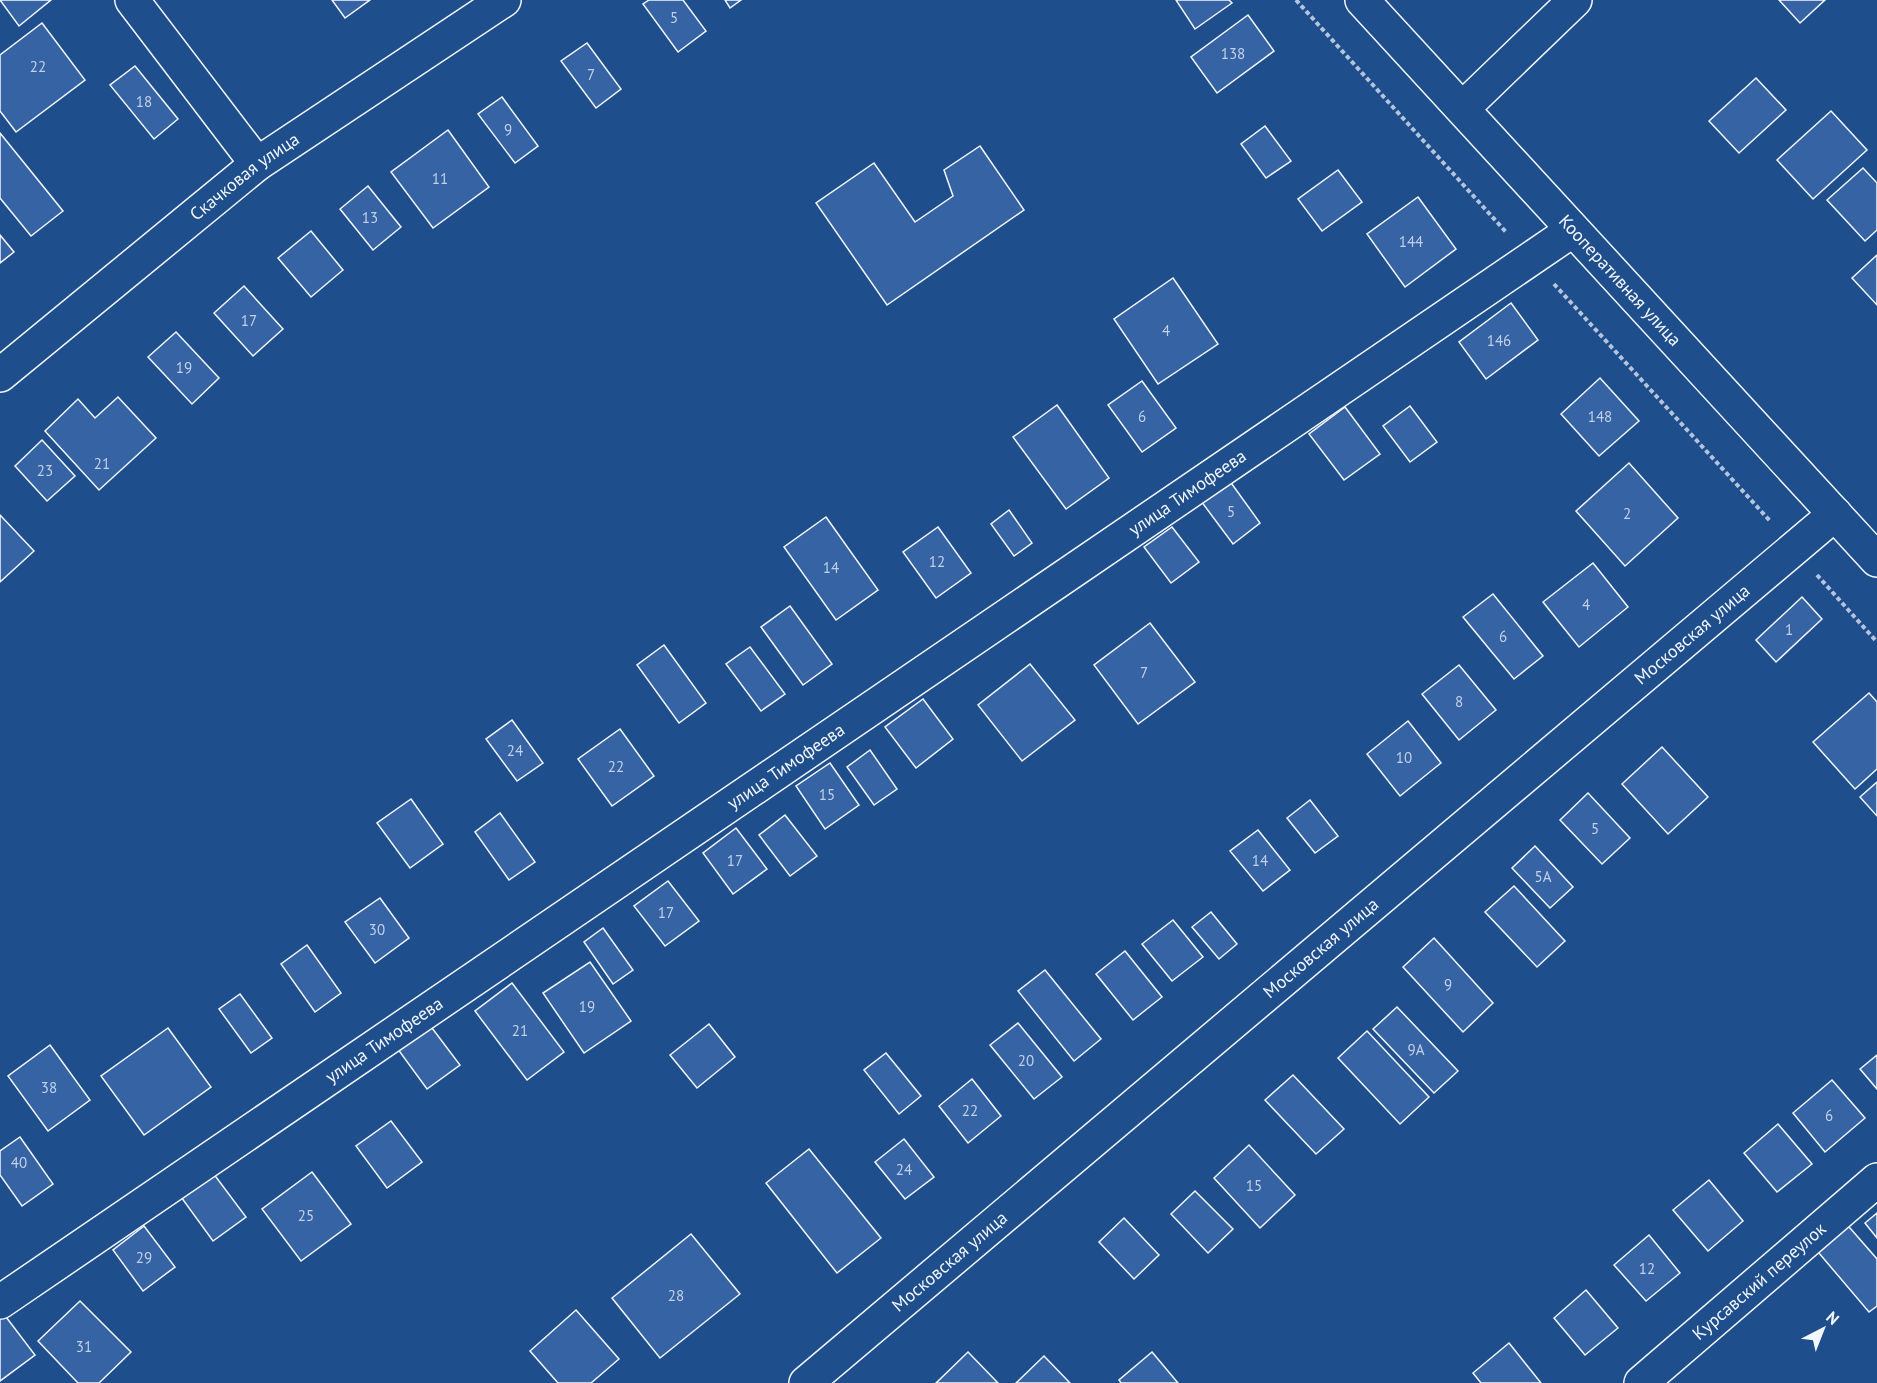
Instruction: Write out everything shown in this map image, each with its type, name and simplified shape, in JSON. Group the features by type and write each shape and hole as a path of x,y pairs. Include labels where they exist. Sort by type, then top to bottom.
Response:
{"street":[{"path":"132,0 257,164"},
{"name":"Скачковая улица","path":"0,375 257,164 504,0"},
{"name":"Кооперативная улица","path":"1362,0 1877,560"},
{"path":"1463,108 1575,0"},
{"name":"улица Тимофеева","path":"0,1302 1573,230"},
{"name":"Московская улица","path":"806,1383 1835,514"},
{"name":"Курсавский переулок","path":"1641,1383 1877,1180"}],"path":[{"path":"1296,0 1877,642"}],"building":[{"path":"0,0 51,0 19,26"},
{"path":"332,0 370,0 345,18"},
{"path":"649,0 683,0 706,31 678,52 643,4"},
{"path":"725,0 741,0 730,8"},
{"path":"1176,0 1229,0 1232,3 1195,29"},
{"path":"1779,0 1825,0 1800,23"},
{"path":"1248,15 1274,51 1217,93 1191,57"},
{"path":"42,23 85,80 16,132 0,111 0,55"},
{"path":"587,43 621,89 596,108 561,61"},
{"path":"135,66 178,119 154,139 110,85"},
{"path":"1756,78 1786,110 1739,153 1709,121"},
{"path":"502,97 538,146 515,163 478,114"},
{"path":"1831,111 1867,150 1813,199 1777,160"},
{"path":"1265,126 1291,161 1266,178 1241,144"},
{"path":"448,130 489,187 433,228 391,172"},
{"path":"0,133 63,211 31,236 0,198"},
{"path":"980,146 1024,210 887,305 816,203 874,163 915,222 953,196 944,170"},
{"path":"1863,168 1877,183 1877,230 1865,241 1827,200"},
{"path":"1338,170 1362,202 1322,231 1298,199"},
{"path":"368,186 401,227 373,250 340,209"},
{"path":"1418,197 1456,249 1405,287 1367,234"},
{"path":"311,231 343,270 311,297 278,258"},
{"path":"0,235 14,252 0,263"},
{"path":"1877,255 1877,305 1852,278"},
{"path":"1173,278 1218,344 1158,384 1114,319"},
{"path":"244,286 283,329 253,356 214,313"},
{"path":"1511,303 1538,340 1486,379 1459,342"},
{"path":"176,332 219,378 192,404 148,357"},
{"path":"1600,378 1639,421 1599,456 1561,414"},
{"path":"1142,381 1176,428 1142,452 1108,405"},
{"path":"118,397 156,438 99,490 45,431 78,399 95,418"},
{"path":"1057,405 1109,478 1066,509 1013,437"},
{"path":"1410,406 1437,442 1410,462 1383,426"},
{"path":"1345,407 1380,454 1344,480 1309,434"},
{"path":"42,440 75,476 47,501 15,466"},
{"path":"1629,463 1678,518 1625,566 1576,511"},
{"path":"1229,480 1260,523 1233,544 1201,501"},
{"path":"1009,510 1032,543 1014,556 991,524"},
{"path":"0,515 34,551 0,582"},
{"path":"826,517 878,590 836,620 784,547"},
{"path":"938,527 971,573 936,598 903,552"},
{"path":"1172,527 1199,562 1171,583 1144,547"},
{"path":"1593,563 1628,607 1579,647 1543,602"},
{"path":"1493,594 1543,656 1514,679 1463,617"},
{"path":"1802,597 1822,619 1776,662 1756,640"},
{"path":"790,606 832,664 803,685 761,627"},
{"path":"1150,623 1195,682 1138,724 1094,665"},
{"path":"664,645 706,703 679,723 637,665"},
{"path":"750,647 785,694 761,711 726,664"},
{"path":"1030,664 1075,720 1022,761 978,705"},
{"path":"1459,665 1496,710 1459,740 1422,694"},
{"path":"1869,693 1877,702 1877,769 1855,789 1813,742"},
{"path":"923,699 953,739 916,768 885,727"},
{"path":"512,720 543,763 517,781 486,739"},
{"path":"1408,721 1441,763 1400,796 1367,754"},
{"path":"620,729 654,776 612,806 578,759"},
{"path":"1662,747 1708,797 1668,834 1622,784"},
{"path":"870,750 897,789 874,805 847,767"},
{"path":"830,763 859,805 825,829 796,786"},
{"path":"1877,782 1877,816 1860,797"},
{"path":"1588,793 1630,838 1602,864 1560,820"},
{"path":"411,799 443,844 410,868 377,823"},
{"path":"1310,800 1338,836 1315,853 1287,818"},
{"path":"500,813 535,862 509,880 475,832"},
{"path":"785,815 817,856 790,876 759,835"},
{"path":"736,828 767,869 733,894 703,853"},
{"path":"1258,830 1290,870 1263,891 1230,851"},
{"path":"1535,846 1573,887 1550,908 1512,868"},
{"path":"668,881 699,921 665,946 634,906"},
{"path":"1514,886 1565,941 1537,967 1485,912"},
{"path":"380,898 409,938 375,963 345,922"},
{"path":"1211,912 1237,944 1219,959 1192,927"},
{"path":"1173,920 1203,957 1172,981 1142,944"},
{"path":"603,928 633,970 613,984 584,942"},
{"path":"1434,938 1493,1003 1463,1032 1403,967"},
{"path":"307,945 341,993 315,1012 281,964"},
{"path":"1125,951 1162,997 1133,1020 1096,974"},
{"path":"590,962 631,1021 584,1053 543,993"},
{"path":"1045,970 1101,1039 1074,1061 1018,991"},
{"path":"512,983 564,1052 527,1080 475,1011"},
{"path":"240,994 272,1038 251,1053 219,1009"},
{"path":"1397,1007 1458,1071 1434,1093 1373,1029"},
{"path":"1018,1023 1062,1077 1034,1099 990,1045"},
{"path":"429,1024 460,1065 427,1089 397,1048"},
{"path":"709,1024 735,1057 697,1088 670,1055"},
{"path":"168,1028 211,1087 144,1135 101,1076"},
{"path":"1367,1031 1429,1097 1400,1124 1338,1058"},
{"path":"50,1045 90,1100 48,1131 8,1076"},
{"path":"886,1053 921,1096 899,1114 864,1070"},
{"path":"1877,1055 1877,1089 1860,1069"},
{"path":"1293,1075 1344,1129 1316,1154 1265,1100"},
{"path":"972,1079 1001,1116 968,1143 939,1106"},
{"path":"1832,1080 1865,1118 1825,1152 1793,1113"},
{"path":"391,1121 422,1162 387,1188 356,1146"},
{"path":"1778,1124 1812,1164 1777,1192 1744,1153"},
{"path":"20,1137 53,1184 22,1206 0,1175 0,1151"},
{"path":"904,1139 934,1177 905,1199 875,1162"},
{"path":"1249,1145 1295,1195 1260,1228 1214,1178"},
{"path":"809,1149 881,1238 837,1273 766,1183"},
{"path":"312,1172 351,1224 301,1261 262,1209"},
{"path":"213,1173 246,1217 213,1241 181,1197"},
{"path":"1709,1180 1743,1221 1708,1251 1673,1210"},
{"path":"1195,1191 1233,1229 1208,1253 1171,1214"},
{"path":"1877,1213 1877,1238 1865,1223"},
{"path":"1124,1218 1159,1255 1134,1279 1099,1242"},
{"path":"1843,1220 1877,1259 1877,1306 1869,1312 1813,1246"},
{"path":"144,1226 175,1267 143,1291 113,1250"},
{"path":"691,1234 740,1294 660,1358 612,1298"},
{"path":"1649,1235 1680,1273 1646,1301 1614,1265"},
{"path":"1586,1290 1618,1328 1585,1355 1554,1318"},
{"path":"80,1301 131,1352 99,1383 78,1383 38,1341"},
{"path":"576,1310 619,1359 591,1383 558,1383 530,1351"},
{"path":"3,1313 35,1355 0,1381 0,1316"},
{"path":"1509,1343 1541,1383 1481,1383 1473,1373"},
{"path":"968,1352 998,1383 936,1383"},
{"path":"1152,1352 1178,1383 1121,1383 1119,1380"},
{"path":"1044,1356 1070,1383 1016,1383"}]}
